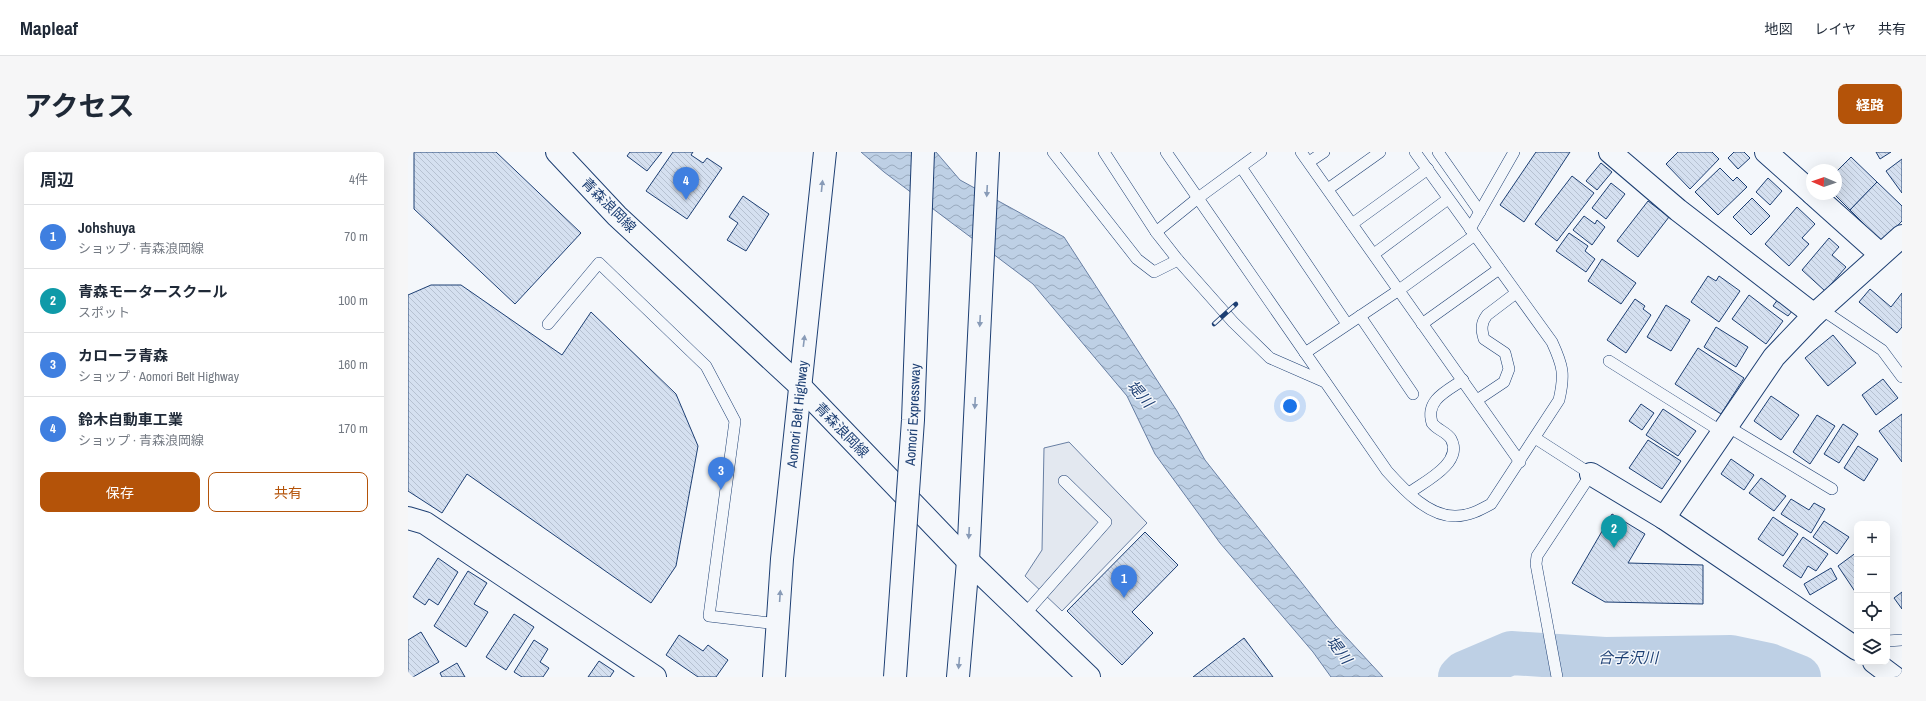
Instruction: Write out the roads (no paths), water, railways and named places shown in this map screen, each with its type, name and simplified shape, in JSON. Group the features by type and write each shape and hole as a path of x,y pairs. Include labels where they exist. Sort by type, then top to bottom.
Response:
{"main road":[{"name":"青森浪岡線","path":"557,152 617,216 799,385 968,561 1089,677"},
{"name":"Aomori Belt Highway","path":"774,677 783,551 799,385 825,152"},
{"name":"Aomori Expressway","path":"895,677 913,420 923,152"},
{"path":"958,677 968,561 988,152"},
{"path":"1610,152 1678,210 1817,312"},
{"path":"1766,152 1806,189"},
{"path":"1819,200 1880,254"},
{"path":"1664,518 1774,357 1817,312 1880,254 1902,236"},
{"path":"1591,474 1664,518 1854,645"},
{"path":"408,518 425,523 655,677"},
{"path":"1878,665 1894,677"}],"lane":[{"path":"1053,152 1137,259 1154,272 1178,260"},
{"path":"1104,152 1156,232 1178,260 1233,322 1270,358 1326,382"},
{"path":"1166,152 1387,471 1409,493 1421,502 1438,512 1456,516 1476,512 1491,504 1520,462 1559,400 1563,382 1562,365 1552,342 1415,152"},
{"path":"1156,232 1198,198 1261,152"},
{"path":"1302,152 1520,462"},
{"path":"1309,162 1324,152"},
{"path":"1328,189 1380,152"},
{"path":"1438,152 1480,212"},
{"path":"1305,353 1399,290 1472,232 1480,212 1513,152"},
{"path":"1241,167 1347,324"},
{"path":"1352,224 1428,169"},
{"path":"1374,254 1448,199"},
{"path":"548,324 598,263 706,366 735,421 709,616 778,624"},
{"path":"1422,324 1499,269"},
{"path":"1476,400 1504,382 1510,369 1505,353 1484,339 1481,330 1483,320 1487,315 1516,293"},
{"path":"1817,312 1882,350 1902,377"},
{"path":"1360,316 1413,394"},
{"path":"1609,361 1725,429 1832,489"},
{"path":"1409,493 1444,469 1450,460 1452,442 1450,437 1432,423 1431,409 1437,398 1462,380"},
{"path":"1535,438 1591,474 1537,556 1536,564 1557,677"},
{"path":"1024,615 1106,522 1064,481"},
{"path":"1890,641 1902,640"}],"water":[{"name":"堤川","path":"861,152 936,152 960,180 1064,237 1177,411 1205,460 1335,625 1383,677 1331,677 1313,652 1220,543 1155,454 1127,396 1033,284 884,172"}],"waterway":[{"name":"合子沢川","path":"1460,677 1464,673 1511,653 1605,659 1731,657 1769,665 1799,677"}],"railway":[{"path":"1214,324 1236,304"}],"place":[{"name":"鈴木自動車工業","path":"686,200"},
{"name":"カローラ青森","path":"721,490"},
{"name":"青森モータースクール","path":"1614,548"},
{"name":"Johshuya","path":"1124,598"}]}
